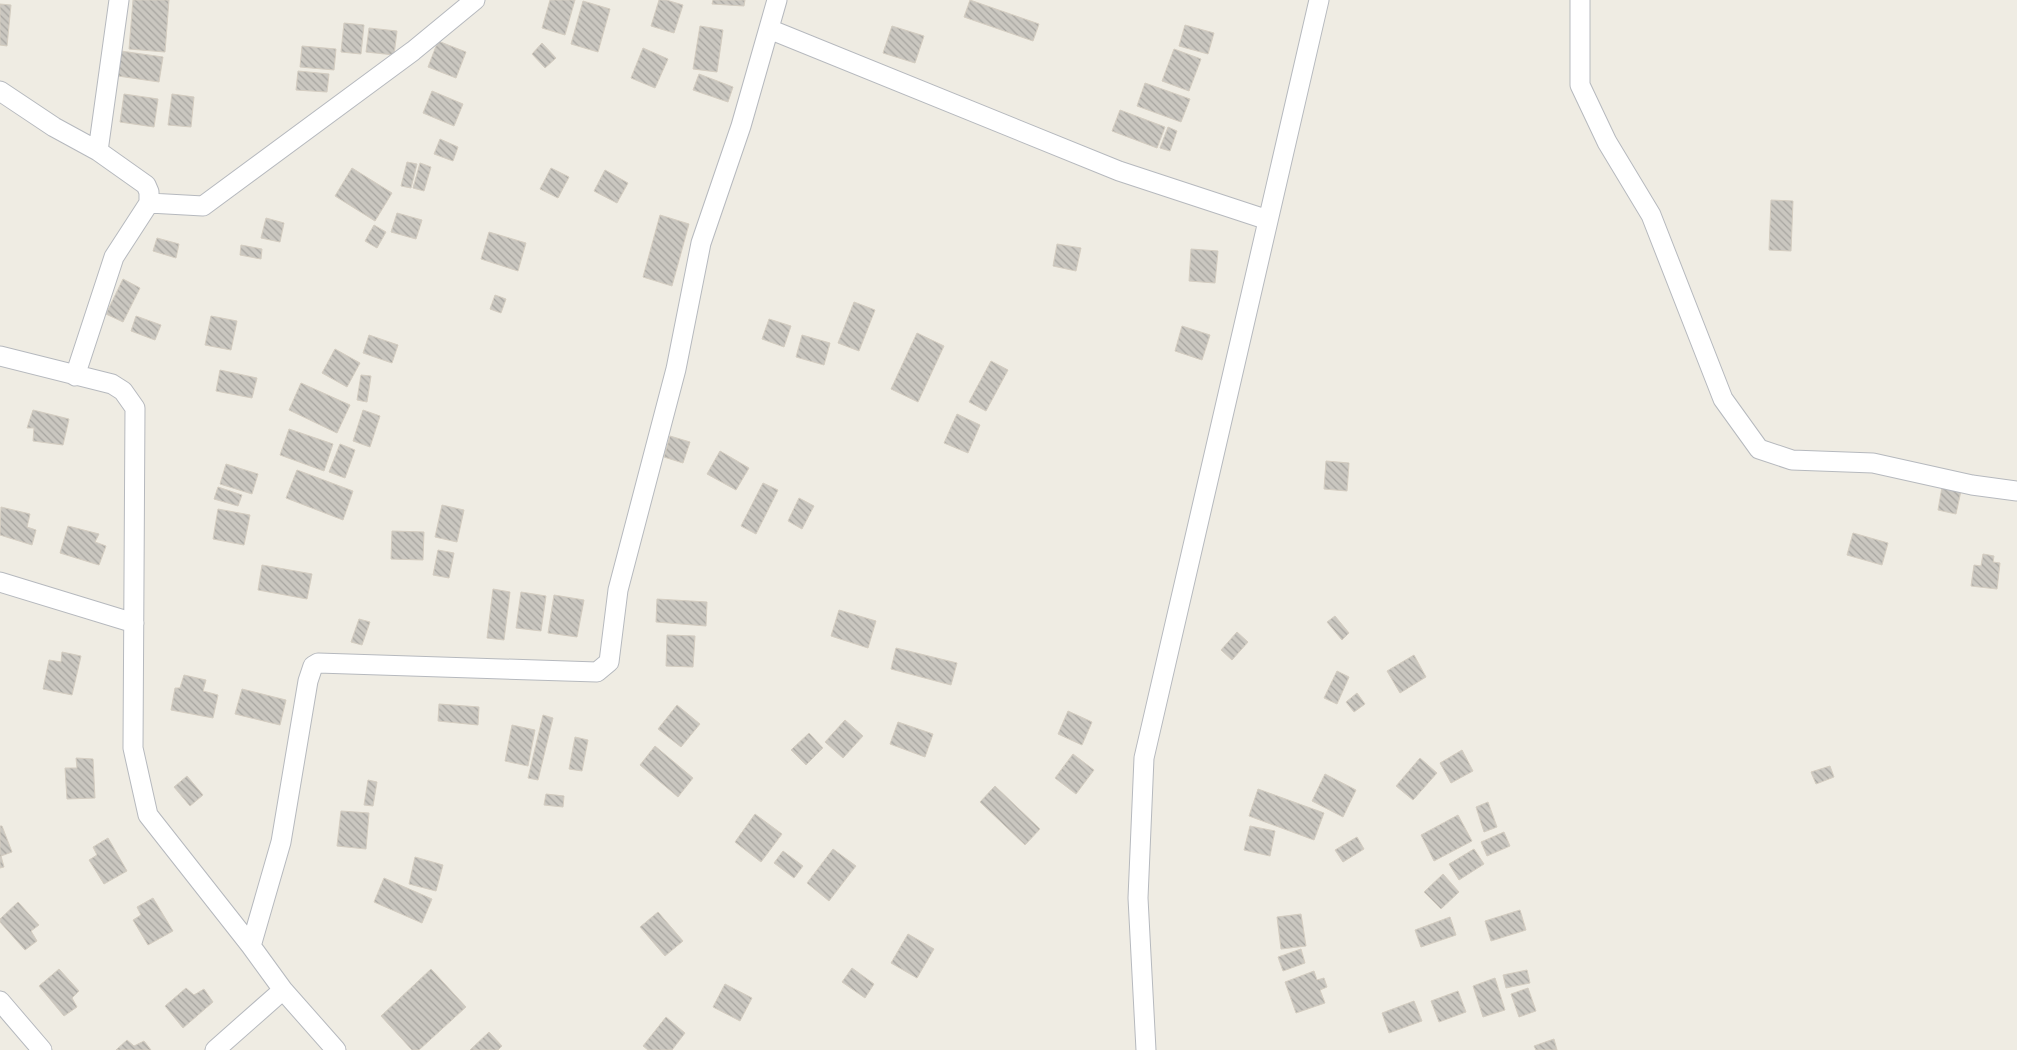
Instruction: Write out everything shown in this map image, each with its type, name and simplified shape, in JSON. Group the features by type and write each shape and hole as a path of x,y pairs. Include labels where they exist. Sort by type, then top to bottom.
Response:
{"street":[{"path":"98,151 119,0"},
{"path":"149,203 203,206 413,51 475,0"},
{"path":"251,946 281,842 308,680 313,666 318,663 597,672 609,662 618,590 676,369 701,243 742,126 777,0"},
{"path":"1146,1050 1138,898 1144,758 1319,0"},
{"path":"1580,0 1580,85 1607,142 1651,215 1722,399 1759,449 1792,460 1873,464 1972,485 2017,491"},
{"path":"769,29 1119,171 1268,220"},
{"path":"0,91 54,127 98,151 146,185 149,192 149,203 114,257 75,376"},
{"path":"0,356 112,384 123,391 135,408 133,748 148,815 251,946 283,990 336,1050"},
{"path":"0,582 134,623"},
{"path":"215,1050 283,990"},
{"path":"0,1001 42,1050"}],"building":[{"path":"133,0 169,0 165,52 129,49"},
{"path":"550,0 575,0 565,35 542,28"},
{"path":"659,0 683,5 674,33 651,26"},
{"path":"713,0 745,0 744,6 712,4"},
{"path":"970,0 1039,24 1033,41 964,17"},
{"path":"583,1 610,9 598,52 571,44"},
{"path":"0,4 11,5 7,46 0,45"},
{"path":"344,23 364,25 361,54 341,52"},
{"path":"1185,25 1214,33 1208,54 1179,46"},
{"path":"700,26 723,30 717,72 693,69"},
{"path":"892,26 924,36 915,63 883,53"},
{"path":"369,28 397,31 394,55 366,52"},
{"path":"438,41 466,52 456,78 428,67"},
{"path":"542,43 556,58 545,68 532,54"},
{"path":"302,46 336,49 334,70 300,67"},
{"path":"643,48 668,59 655,88 631,78"},
{"path":"1174,49 1201,59 1189,91 1162,81"},
{"path":"121,51 163,57 159,82 118,76"},
{"path":"298,71 329,74 327,92 296,90"},
{"path":"699,74 733,87 728,102 693,90"},
{"path":"1145,83 1190,99 1181,122 1137,106"},
{"path":"432,91 463,104 454,126 423,113"},
{"path":"124,94 158,99 154,127 120,122"},
{"path":"172,94 194,97 191,127 168,125"},
{"path":"1120,110 1165,127 1157,148 1112,131"},
{"path":"1168,127 1177,131 1170,151 1160,148"},
{"path":"440,139 458,147 453,161 434,154"},
{"path":"407,162 417,164 411,188 401,186"},
{"path":"420,163 431,167 424,191 413,188"},
{"path":"352,168 392,193 375,221 335,196"},
{"path":"551,168 569,177 558,198 540,189"},
{"path":"605,170 628,183 617,203 594,191"},
{"path":"1771,200 1793,201 1791,251 1769,250"},
{"path":"397,213 422,220 416,239 391,232"},
{"path":"660,215 689,224 672,286 643,277"},
{"path":"266,218 284,223 280,242 261,238"},
{"path":"374,225 386,232 377,248 365,241"},
{"path":"489,232 526,243 518,271 481,259"},
{"path":"157,238 179,244 176,258 153,251"},
{"path":"1057,244 1081,248 1076,271 1053,266"},
{"path":"241,245 262,249 261,259 240,255"},
{"path":"1191,249 1218,251 1215,283 1189,281"},
{"path":"123,279 140,288 123,322 106,314"},
{"path":"495,295 506,299 501,313 490,309"},
{"path":"854,302 875,310 859,351 838,343"},
{"path":"136,316 161,325 155,340 131,331"},
{"path":"211,316 237,321 231,350 205,345"},
{"path":"769,319 791,326 784,347 762,339"},
{"path":"1182,326 1210,335 1202,360 1175,351"},
{"path":"917,333 944,346 918,402 891,389"},
{"path":"369,335 398,345 392,363 363,353"},
{"path":"802,335 830,343 824,365 796,357"},
{"path":"335,349 360,363 347,387 322,373"},
{"path":"991,361 1008,370 986,411 969,402"},
{"path":"220,370 257,378 252,398 216,391"},
{"path":"361,375 371,376 367,402 357,400"},
{"path":"301,383 350,405 337,433 289,410"},
{"path":"33,410 69,419 63,445 33,441 34,428 27,428"},
{"path":"363,410 380,416 370,447 353,441"},
{"path":"957,414 980,425 968,453 944,443"},
{"path":"289,429 333,444 324,471 280,455"},
{"path":"670,436 690,442 683,463 664,457"},
{"path":"340,444 355,450 345,478 329,472"},
{"path":"720,451 749,468 736,490 707,474"},
{"path":"1326,461 1349,463 1347,491 1324,489"},
{"path":"226,464 258,474 252,494 220,484"},
{"path":"297,470 353,491 343,520 286,498"},
{"path":"763,483 778,490 756,534 741,526"},
{"path":"218,487 242,495 238,506 214,499"},
{"path":"1942,487 1961,491 1956,514 1938,510"},
{"path":"799,498 814,506 802,529 788,521"},
{"path":"442,505 464,510 457,542 435,537"},
{"path":"1,507 30,514 27,527 36,530 32,545 0,535"},
{"path":"218,509 250,515 244,545 213,539"},
{"path":"68,526 99,534 95,542 106,546 99,565 60,553"},
{"path":"392,531 424,532 423,560 391,559"},
{"path":"1853,533 1888,543 1882,565 1847,555"},
{"path":"438,550 454,553 449,578 433,575"},
{"path":"1983,554 1994,556 1993,562 2000,563 1997,589 1971,586 1974,565 1981,566"},
{"path":"262,565 312,574 307,599 258,590"},
{"path":"493,589 510,592 504,640 487,638"},
{"path":"521,592 546,596 541,631 516,628"},
{"path":"554,595 584,600 577,637 548,633"},
{"path":"657,599 707,602 706,626 656,622"},
{"path":"839,610 876,621 868,648 831,636"},
{"path":"1335,616 1349,633 1342,640 1327,622"},
{"path":"359,619 370,622 362,645 351,642"},
{"path":"1237,632 1248,642 1232,660 1221,650"},
{"path":"667,635 695,636 693,667 666,666"},
{"path":"896,648 957,663 951,685 891,669"},
{"path":"62,652 81,656 72,695 43,689 49,660 61,662"},
{"path":"1414,655 1426,677 1400,693 1387,671"},
{"path":"1337,671 1349,677 1337,704 1324,698"},
{"path":"184,675 206,680 203,691 218,695 213,718 171,710 175,688 180,688"},
{"path":"242,689 286,700 280,725 235,714"},
{"path":"1357,693 1365,704 1354,712 1346,702"},
{"path":"439,704 479,707 478,725 438,721"},
{"path":"677,705 700,724 681,747 658,729"},
{"path":"1068,711 1092,722 1082,745 1058,734"},
{"path":"543,715 553,718 538,780 528,778"},
{"path":"845,720 863,736 843,758 825,742"},
{"path":"898,722 933,734 925,757 890,744"},
{"path":"512,725 535,730 528,766 505,761"},
{"path":"809,733 823,748 806,765 791,750"},
{"path":"575,737 588,740 582,771 569,769"},
{"path":"655,746 693,778 678,797 640,765"},
{"path":"1462,750 1473,771 1451,783 1440,763"},
{"path":"1073,754 1094,770 1076,794 1055,778"},
{"path":"76,758 93,759 95,798 67,799 65,768 77,768"},
{"path":"1420,758 1437,773 1413,800 1396,786"},
{"path":"1830,766 1834,777 1816,784 1811,772"},
{"path":"1325,774 1356,790 1343,817 1312,801"},
{"path":"187,776 203,795 190,806 174,787"},
{"path":"368,780 377,782 373,806 364,805"},
{"path":"995,786 1040,829 1025,845 980,802"},
{"path":"1258,789 1324,813 1314,840 1249,816"},
{"path":"546,794 564,796 563,807 544,805"},
{"path":"1488,802 1497,827 1484,832 1476,807"},
{"path":"341,811 369,813 366,849 337,846"},
{"path":"755,814 782,834 761,862 735,842"},
{"path":"1458,815 1472,841 1434,861 1421,835"},
{"path":"0,826 2,826 12,852 1,856 4,867 0,868"},
{"path":"1250,826 1275,831 1270,856 1244,850"},
{"path":"1504,832 1510,846 1487,856 1481,842"},
{"path":"1357,837 1364,849 1343,862 1335,850"},
{"path":"108,838 127,871 104,884 89,860 97,855 93,847"},
{"path":"833,849 856,866 829,901 807,883"},
{"path":"1474,849 1484,864 1459,880 1449,864"},
{"path":"783,851 803,866 794,878 774,863"},
{"path":"415,857 443,865 436,891 409,884"},
{"path":"1443,874 1459,892 1441,909 1424,892"},
{"path":"384,878 432,899 422,923 374,902"},
{"path":"153,898 173,931 148,945 133,920 141,915 137,907"},
{"path":"18,902 39,925 31,931 37,941 25,950 0,922 0,919"},
{"path":"1520,910 1526,930 1491,941 1485,921"},
{"path":"658,912 683,941 665,956 640,927"},
{"path":"1301,914 1306,946 1281,949 1277,917"},
{"path":"1450,917 1456,935 1421,947 1415,930"},
{"path":"908,934 934,949 917,978 891,963"},
{"path":"1301,949 1305,963 1283,971 1278,957"},
{"path":"852,968 874,984 865,998 842,982"},
{"path":"59,969 79,991 72,998 77,1007 64,1016 39,986"},
{"path":"431,969 466,1007 419,1050 412,1050 381,1016"},
{"path":"1527,970 1530,983 1506,988 1503,975"},
{"path":"1314,971 1317,980 1324,978 1327,987 1320,990 1325,1003 1296,1013 1285,982"},
{"path":"1495,978 1505,1010 1483,1017 1473,986"},
{"path":"725,984 752,998 740,1021 713,1007"},
{"path":"186,988 194,995 204,989 213,1002 183,1028 165,1006"},
{"path":"1528,988 1536,1011 1519,1017 1511,994"},
{"path":"1458,991 1466,1012 1439,1022 1431,1001"},
{"path":"1414,1001 1422,1021 1389,1033 1382,1013"},
{"path":"666,1017 685,1033 672,1050 648,1050 643,1046"},
{"path":"489,1032 502,1046 498,1050 470,1050"},
{"path":"1554,1039 1557,1050 1536,1050 1534,1046"},
{"path":"127,1040 134,1046 144,1041 151,1050 116,1050"}]}
